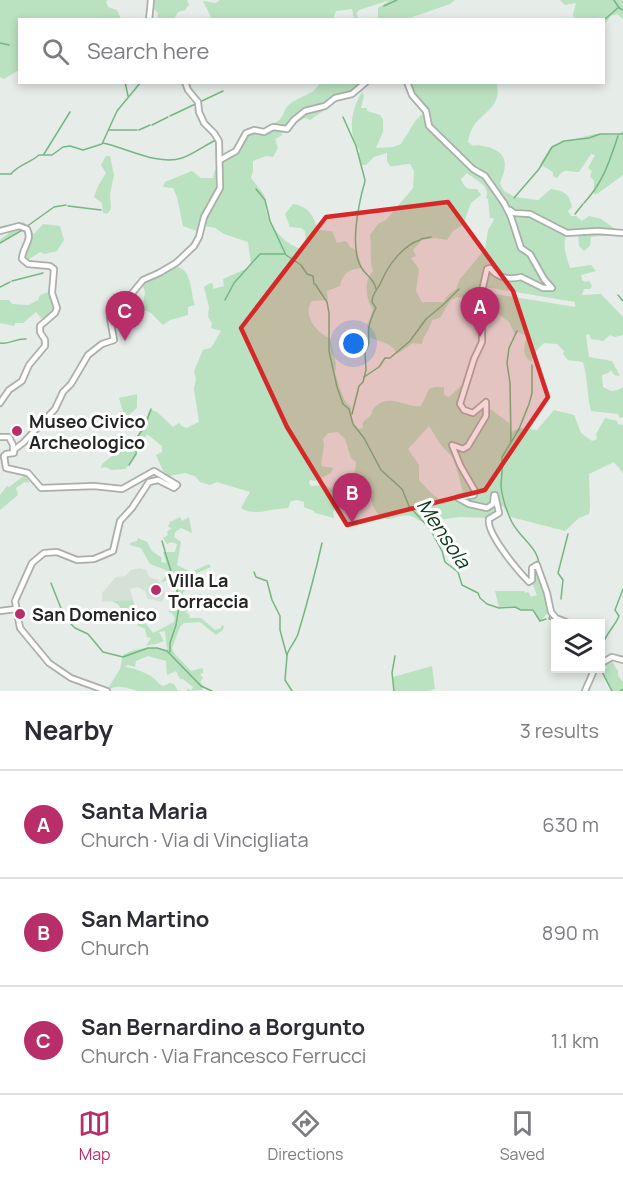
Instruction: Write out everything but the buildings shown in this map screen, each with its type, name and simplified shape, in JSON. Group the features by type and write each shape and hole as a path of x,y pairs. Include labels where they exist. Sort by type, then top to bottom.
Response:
{"street":[{"path":"149,18 151,0"},
{"path":"107,691 64,675 52,666 20,629 15,601 28,570 36,558 50,551 74,560 94,559 110,552 114,548 120,521 132,508 148,482 158,480 174,488 177,484 154,471 124,489 94,486 41,488 28,473 6,468 4,458 5,453 12,451 26,440 54,410 87,356 102,344 114,340 111,315 143,280 176,263 197,243 204,217 220,188 220,160 218,139 201,117 198,102 186,84"},
{"path":"220,160 236,152 242,136 247,132 256,130 264,132 274,127 286,129 305,111 325,106 335,98 352,94 364,84"},
{"path":"408,84 412,95 425,109 429,126 471,167 485,176 504,203 521,248 530,254 545,281 552,288 543,288 521,277 506,278 493,273 489,267 487,269 482,291 482,342 460,401 461,408 472,412 486,402 487,412 468,446 463,449 453,445 452,447 475,491 474,495 458,498 469,504 487,508 493,504 495,495 499,513 489,519 491,533 529,582 532,580 532,568 537,565 551,612 558,619"},
{"path":"504,203 513,212 530,214 565,232 623,233"},
{"path":"0,231 19,226 25,228 30,236 22,253 23,260 28,264 51,267 55,271 51,293 56,304 56,310 40,325 45,346 29,365 21,382 8,392 0,403"},
{"path":"0,437 9,437 13,445 12,451"},
{"path":"0,611 16,609"},
{"path":"605,661 612,657 623,660"},
{"path":"585,691 593,673"}],"highlighted area":[{"path":"448,202 513,291 548,397 485,490 347,525 287,427 241,328 326,217"}],"shaded area":[{"path":"140,568 146,570 149,577 158,580 165,594 162,602 147,598 145,591 138,587 130,589 133,600 102,602 102,593 116,577 125,576 131,570"}],"green space":[{"path":"0,0 108,0 106,1 108,7 117,10 121,18 18,18 18,72 4,79 0,77"},
{"path":"155,0 187,0 189,5 186,10 178,12 175,18 157,18 158,13 154,9"},
{"path":"220,0 390,0 359,10 356,14 358,18 354,18 352,9 336,11 333,18 212,18 203,1 216,3"},
{"path":"390,0 455,0 450,4 410,18 378,18 378,8"},
{"path":"560,0 623,0 623,19 617,14 611,16 605,24 605,18 574,18 576,3 565,5"},
{"path":"319,84 363,84 357,90 326,104 323,111 310,120 305,118 282,133 275,139 278,148 273,157 266,156 253,161 251,178 265,197 266,211 271,223 285,240 297,247 304,249 306,247 305,231 301,228 290,227 285,214 293,204 310,212 318,230 332,231 337,243 345,241 357,251 362,268 347,272 340,286 327,291 328,300 312,301 309,306 312,322 320,332 330,338 336,364 335,373 345,401 351,407 352,424 358,429 363,428 364,421 380,403 391,401 421,406 429,389 444,387 444,395 449,397 464,383 468,383 462,406 474,411 485,405 509,423 511,432 520,428 537,430 554,410 574,415 581,433 592,441 597,439 596,434 605,418 617,421 618,424 623,425 623,473 614,462 589,474 589,514 579,518 565,531 511,517 502,505 488,518 460,517 423,522 411,516 383,518 374,508 366,481 359,486 355,476 356,462 351,458 345,439 338,432 328,433 323,439 321,466 333,468 331,473 315,481 310,480 309,483 311,486 325,485 333,490 336,506 333,512 334,518 315,513 304,507 304,502 297,500 291,501 288,508 258,512 246,511 241,508 250,492 217,482 210,485 185,473 169,476 163,471 156,455 162,452 162,446 147,434 125,469 101,468 102,464 136,439 150,409 157,412 173,427 179,423 186,428 199,422 194,371 203,350 211,348 221,331 211,328 212,323 208,317 209,307 204,287 210,283 213,284 213,289 224,286 223,279 250,267 251,264 248,242 224,234 215,228 205,226 202,233 183,226 177,197 173,188 163,187 165,182 192,171 201,178 213,178 214,172 226,158 236,152 243,136 250,132 262,133 275,127 275,123 288,106 317,88","holes":["429,426 441,445 454,459 463,492 446,499 439,499 419,480 419,465 408,449"]},
{"path":"408,84 497,84 496,101 475,124 468,142 473,146 480,145 495,150 503,157 505,166 500,183 504,191 515,197 538,200 551,189 559,191 569,199 572,207 568,211 571,216 576,216 582,221 589,216 601,219 615,229 613,235 591,237 590,246 584,251 579,246 578,232 568,232 565,245 570,268 591,265 596,271 581,275 582,280 589,281 592,286 590,289 584,289 582,295 601,294 623,317 623,335 615,337 610,335 603,341 591,339 589,334 586,335 589,357 612,361 620,376 614,375 611,370 602,375 603,387 611,391 623,387 623,417 620,418 618,414 591,411 583,362 568,360 563,354 564,351 557,344 544,343 537,350 531,362 524,347 527,336 518,332 515,335 509,322 496,312 493,302 488,300 457,297 451,300 440,318 432,320 422,344 413,343 397,354 388,344 368,336 367,325 373,310 367,290 368,280 373,271 370,235 413,188 414,171 410,164 390,166 387,153 374,157 366,165 362,165 358,156 360,151 352,130 355,106 362,92 364,96 361,108 367,108 367,111 380,115 383,119 383,132 376,148 401,144 416,120 426,110 413,95","holes":["467,173 482,184 487,194 490,218 494,220 488,230 485,249 444,302 422,302 416,291 419,269 411,258 416,256 413,250 422,240 435,238 447,240 453,231 463,225 471,203 481,195 477,189 465,187 461,179","485,287 575,302 575,307 483,292"]},
{"path":"623,131 623,175 597,194 594,194 594,181 590,176 592,171 588,168 595,155 591,154 579,172 565,171 557,178 553,176 553,172 540,164 551,147 562,142 595,134 617,135"},
{"path":"106,156 110,156 114,175 110,194 111,209 107,214 103,213 102,203 94,197 106,173 101,165"},
{"path":"24,222 34,234 43,224 60,226 64,240 57,251 45,254 40,252 25,260 23,257 30,240 25,230 21,229 0,244 0,240 17,224"},
{"path":"179,267 187,274 195,305 188,307 188,315 170,320 163,325 151,313 142,309 145,292 142,284 159,272"},
{"path":"51,291 56,309 53,314 43,320 36,312 23,323 15,323 14,326 0,323 0,300 9,300 12,304 28,305 38,300 40,295"},
{"path":"137,394 137,408 128,416 123,412 119,398"},
{"path":"25,475 30,483 24,482 16,488 18,495 0,510 0,495 7,486 9,487"},
{"path":"180,517 182,521 189,517 192,533 181,528 175,532 174,537 181,542 177,565 191,572 209,564 211,567 195,574 200,585 195,581 193,584 190,578 188,579 188,586 183,593 185,606 189,604 193,607 196,602 206,604 209,608 186,613 190,615 189,618 201,618 215,630 224,626 223,630 216,635 200,622 184,623 180,627 172,648 191,671 203,669 203,673 200,674 203,678 200,682 204,686 202,690 187,691 187,689 192,690 193,687 180,679 176,671 167,675 166,661 148,656 136,661 135,667 128,665 125,667 146,673 163,686 174,684 178,691 139,691 119,687 107,690 120,669 123,655 145,648 167,650 165,631 159,632 164,641 146,646 151,638 147,637 145,629 137,625 140,622 134,617 121,621 125,616 122,615 119,605 112,601 133,600 136,611 153,633 174,622 175,618 171,612 169,614 170,600 176,593 175,583 169,579 161,582 166,570 150,564 141,548 130,545 130,543 137,541 138,538 147,542 152,551 162,558 161,562 166,563 163,552 175,552 177,544 172,542 167,544 163,538 172,528 168,527 170,522"},
{"path":"536,565 550,609 542,620 539,620 534,609 524,610 514,606 499,607 495,591 524,591 528,592 531,597 537,595 532,583 533,567"},
{"path":"611,660 623,682 623,691 611,691 603,673 607,668 605,663"},
{"path":"432,666 435,689 394,691 393,677"}],"waterway":[{"path":"384,6 397,0"},
{"path":"614,0 623,10"},
{"path":"605,19 619,7"},
{"path":"0,43 9,45"},
{"path":"125,84 128,96"},
{"path":"0,174 11,174 39,155 52,155 63,147 70,146 83,150 102,144 117,111 139,84"},
{"path":"170,116 223,91"},
{"path":"44,154 70,112"},
{"path":"152,125 168,117"},
{"path":"343,117 356,146 365,180"},
{"path":"139,130 150,125"},
{"path":"109,130 133,130"},
{"path":"514,198 539,169 552,147 564,141 589,138 600,134 623,134"},
{"path":"584,203 601,179 618,136"},
{"path":"103,143 153,158 173,160 182,158 216,140"},
{"path":"365,181 356,226 356,251 363,270 376,289"},
{"path":"256,189 265,200 270,221 286,255 301,265 307,274 313,276 314,284"},
{"path":"575,214 583,204"},
{"path":"26,227 54,207 66,205"},
{"path":"68,206 101,210"},
{"path":"0,243 24,229"},
{"path":"421,239 431,237"},
{"path":"352,414 359,386 363,382 366,370 365,352 369,342 369,325 376,308 372,302 373,296 397,257 408,246 420,240"},
{"path":"225,300 234,283 260,254 285,254"},
{"path":"12,281 43,273"},
{"path":"0,287 10,282"},
{"name":"Mensola","path":"315,284 327,302 329,351 343,404 349,409 353,424 364,438 381,470 402,489 409,506 430,529 442,551 445,562 458,572 462,585 478,593 487,604 499,608 515,607 521,610 533,610 540,621 546,619"},
{"path":"364,377 379,367 385,358 390,358 410,341 426,319 459,289"},
{"path":"618,295 623,301"},
{"path":"511,442 510,383 507,363 509,348 517,331"},
{"path":"0,343 26,339"},
{"path":"502,462 502,457 519,429 529,404 532,393 532,365"},
{"path":"129,465 136,454 138,436 145,426 151,409"},
{"path":"502,463 501,486 507,511 513,524 535,553 539,566"},
{"path":"561,599 563,580 558,573 568,534"},
{"path":"162,541 165,551"},
{"path":"287,655 298,634 322,543"},
{"path":"165,552 180,600 170,652"},
{"path":"254,572 256,577 267,581 272,600 280,616 280,630 287,656 285,680 292,691"},
{"path":"51,583 64,616"},
{"path":"605,639 619,616 615,610 623,589"},
{"name":"Mensola","path":"550,615 549,619 551,619"},
{"path":"66,619 75,628 88,634 103,652 123,657 148,648 167,651 201,686 212,691"},
{"path":"394,691 392,673 395,656"},
{"name":"Mensola","path":"603,673 612,691"}],"place":[{"name":"Santa Maria","path":"480,337"},
{"name":"San Bernardino a Borgunto","path":"125,341"},
{"name":"Museo Civico Archeologico","path":"17,431"},
{"name":"San Martino","path":"352,523"},
{"name":"Villa La Torraccia","path":"156,590"},
{"name":"San Domenico","path":"20,614"}]}
